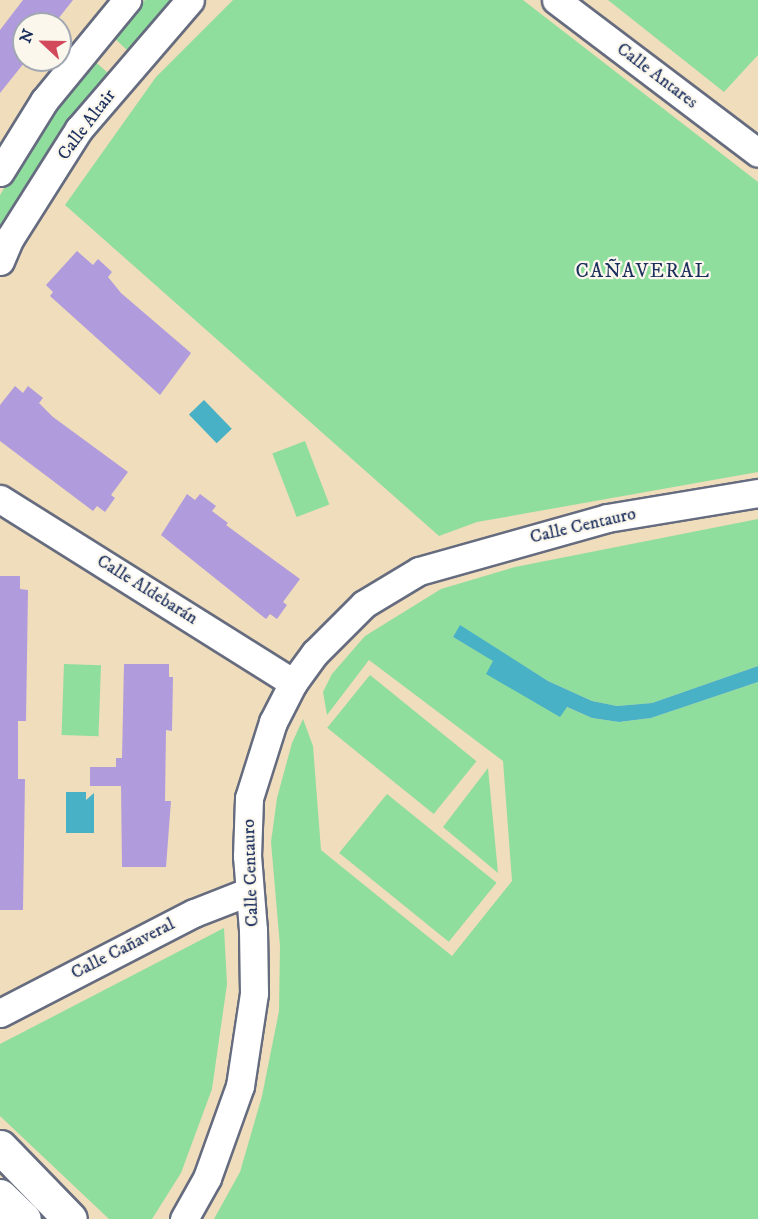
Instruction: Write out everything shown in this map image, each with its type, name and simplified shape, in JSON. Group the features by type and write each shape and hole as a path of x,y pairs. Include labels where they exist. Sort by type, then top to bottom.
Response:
{"main road":[{"path":"0,1147 70,1219"},
{"path":"0,1175 48,1219"},
{"path":"0,1196 24,1219"}],"street":[{"path":"1,166 44,101 128,0"},
{"name":"Calle Altair","path":"0,261 10,238 79,129 190,0"},
{"name":"Calle Antares","path":"556,0 758,153"},
{"name":"Calle Centauro","path":"184,1219 207,1178 240,1086 254,993 254,930 248,892 249,798 262,751 292,683 315,652 364,604 419,571 607,518 758,493"},
{"name":"Calle Aldebarán","path":"0,499 292,683"},
{"name":"Calle Cañaveral","path":"0,1013 194,913 248,892"}],"green space":[{"path":"145,0 174,0 127,50 111,35"},
{"path":"233,0 523,0 758,182 758,472 477,522 439,536 65,205 156,77"},
{"path":"608,0 758,0 758,55 724,92"},
{"path":"92,59 108,73 0,233 0,195 34,138"},
{"path":"305,441 329,504 297,517 272,454"},
{"path":"758,519 758,666 652,703 617,706 592,701 548,681 460,626 453,637 494,661 487,673 592,718 619,722 651,718 758,682 758,1219 214,1219 240,1172 262,1096 279,1011 280,946 271,842 277,798 292,743 303,719 313,746 321,850 452,956 512,881 503,761 369,660 327,715 323,692 332,674 365,636 441,589 515,567"},
{"path":"64,664 101,665 98,736 62,735"},
{"path":"370,675 476,761 434,814 327,728"},
{"path":"488,768 498,873 443,827"},
{"path":"387,794 497,883 449,942 339,853"},
{"path":"224,928 227,984 212,1089 181,1173 152,1219 109,1219 0,1116 0,1044"}],"water":[{"path":"204,400 232,429 217,443 189,415"},
{"path":"460,625 548,681 592,701 617,706 652,703 758,666 758,682 651,718 619,722 592,718 567,707 560,717 486,674 493,661 453,637"},
{"path":"66,792 86,792 86,800 94,793 94,833 66,833"}],"building":[{"path":"23,0 73,0 64,12 14,12"},
{"path":"12,14 12,72 17,72 0,93 0,30"},
{"path":"77,251 93,265 98,259 112,272 108,277 121,293 191,353 160,395 50,296 53,292 46,285"},
{"path":"15,386 23,393 28,386 43,398 39,403 53,417 128,472 111,495 115,498 105,512 97,506 93,511 0,441 0,405"},
{"path":"187,494 195,500 200,494 216,506 212,511 228,523 226,525 300,579 283,602 287,605 277,619 270,614 266,619 161,535"},
{"path":"0,576 20,576 20,589 28,590 26,721 18,721 18,779 25,779 23,910 0,910"},
{"path":"124,664 169,664 169,677 173,677 172,731 166,730 165,801 171,801 166,867 122,867 121,786 90,786 90,767 116,767 116,758 122,758"}],"district":[{"name":"CAÑAVERAL","path":"643,271"}]}
